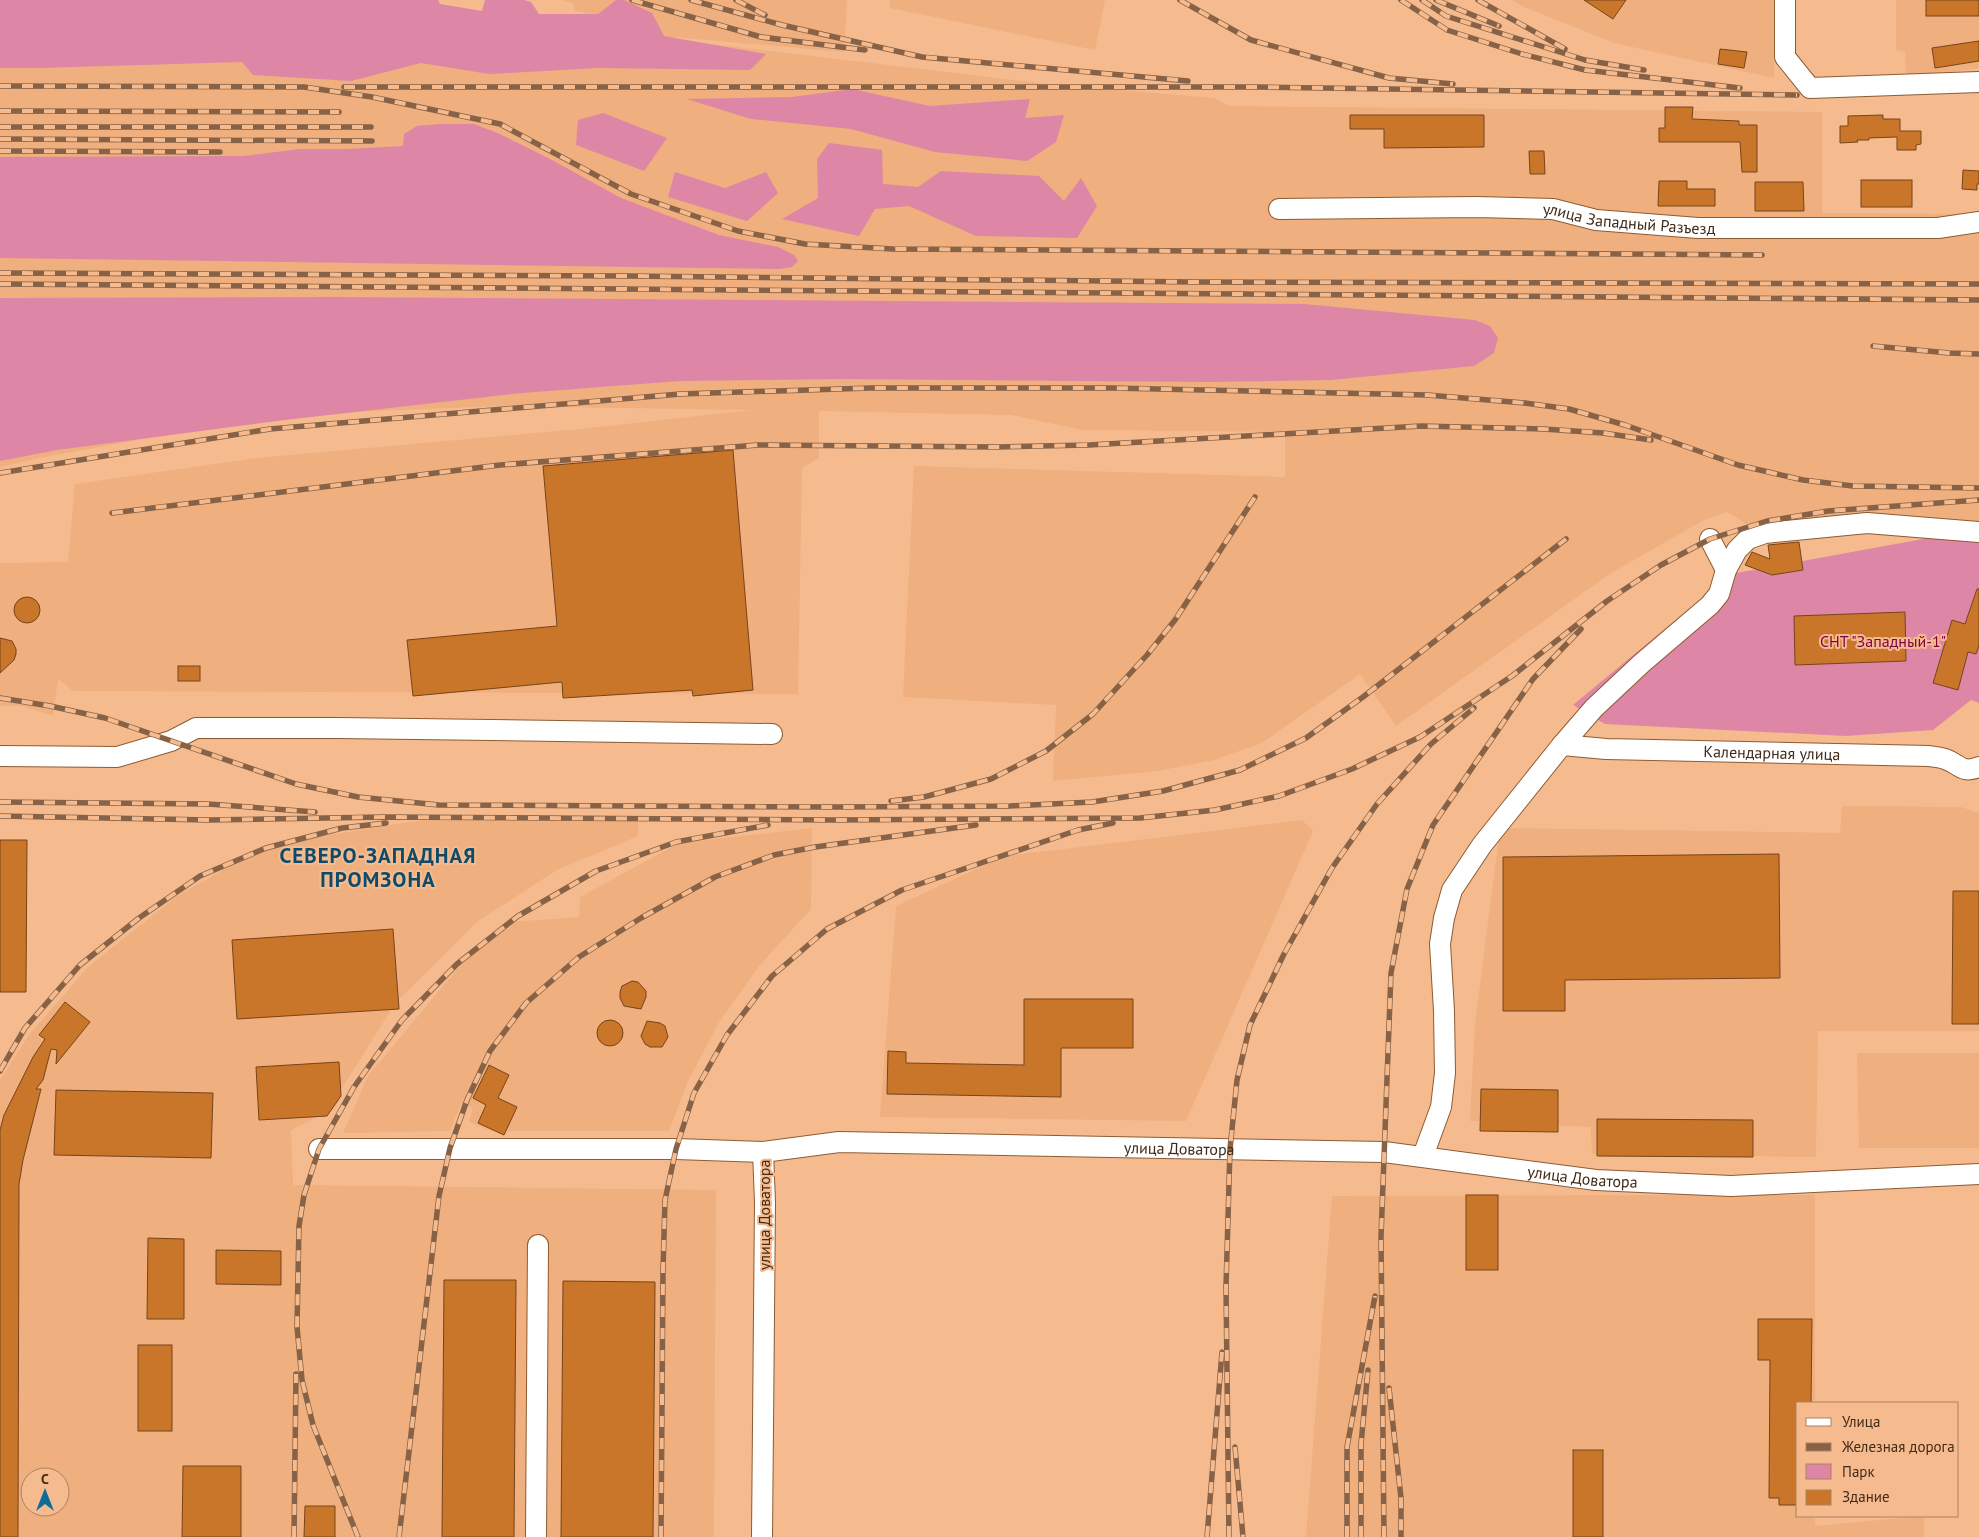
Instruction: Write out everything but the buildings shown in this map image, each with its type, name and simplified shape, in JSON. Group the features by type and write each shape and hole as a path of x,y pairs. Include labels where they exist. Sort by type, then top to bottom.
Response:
{"street":[{"path":"1785,0 1785,57 1810,88 1979,82"},
{"name":"улица Западный Разъезд","path":"1279,209 1476,207 1553,209 1596,220 1698,228 1938,228 1979,222"},
{"path":"1423,1156 1441,1107 1446,1073 1440,944 1444,918 1452,890 1482,845 1562,745 1608,695 1710,605 1719,594 1726,570 1737,550 1748,539 1765,533 1867,523 1979,532"},
{"path":"1710,539 1726,570"},
{"path":"0,756 116,757 171,741 196,728 772,734"},
{"name":"Календарная улица","path":"1562,745 1606,749 1929,756 1947,760 1968,770 1979,767"},
{"name":"улица Доватора","path":"762,1537 765,1202 763,1152 840,1142 1375,1152 1423,1156 1596,1180 1731,1186 1979,1174"},
{"path":"319,1149 676,1149 763,1152"},
{"path":"536,1537 538,1245"}],"shaded area":[{"path":"562,0 847,0 844,52 650,35 650,24 575,11 573,3"},
{"path":"890,0 1105,0 1095,50 890,8"},
{"path":"1512,0 1774,0 1774,78 1614,43 1524,7"},
{"path":"1896,0 1979,0 1979,68 1906,78 1905,52 1896,50"},
{"path":"0,25 643,36 1048,84 1214,98 1229,106 1822,112 1822,213 1979,214 1979,524 1746,524 1727,512 1704,520 1611,573 1396,726 1360,674 1262,743 1214,760 1158,771 1053,781 1056,705 903,697 914,466 1285,477 1285,434 1298,432 1083,430 1011,415 819,411 819,458 802,468 798,694 73,691 58,679 53,716 23,706 0,706 0,563 68,562 75,484 256,458 580,429 752,410 499,406 276,415 39,458 0,467"},
{"path":"1842,806 1961,807 1979,813 1979,1031 1818,1031 1816,1157 1592,1154 1591,1127 1470,1121 1475,1024 1500,828 1840,833"},
{"path":"638,819 638,836 557,870 477,922 396,1002 327,1112 291,1130 293,1185 716,1190 714,1537 0,1537 0,1080 29,1035 88,967 177,896 267,845 422,820"},
{"path":"1302,820 1313,831 1186,1121 880,1117 896,906 1005,856"},
{"path":"812,828 811,909 759,966 718,1024 688,1081 669,1131 491,1131 469,1122 473,1108 461,1104 450,1131 343,1133 368,1076 458,968 510,922 579,917 580,897 679,843"},
{"path":"1857,1053 1979,1053 1979,1148 1859,1148"},
{"path":"1815,1195 1815,1402 1796,1402 1796,1517 1815,1517 1815,1526 1924,1517 1924,1537 1306,1537 1332,1196"}],"green space":[{"path":"0,0 438,0 440,4 482,11 485,0 524,0 531,2 539,14 598,14 616,0 624,0 652,13 664,36 766,54 750,70 598,68 489,74 421,63 351,81 253,75 242,62 0,68"},
{"path":"852,89 930,106 1030,99 1025,118 1064,115 1056,142 1027,161 935,152 851,129 751,119 687,99 792,97"},
{"path":"603,113 667,138 644,171 576,145 578,120"},
{"path":"474,124 500,134 552,160 621,198 719,235 778,247 794,255 798,261 792,267 780,269 0,258 0,157 243,156 300,149 403,146 404,134 417,126"},
{"path":"829,143 882,150 883,184 918,187 941,171 1039,176 1064,201 1081,178 1097,206 1077,238 976,236 909,206 875,209 859,236 782,219 818,198 817,159"},
{"path":"675,172 725,188 766,172 778,193 747,221 668,197"},
{"path":"335,297 1304,304 1475,320 1490,326 1498,338 1494,353 1474,366 1331,380 1211,382 843,379 680,381 522,393 285,420 57,450 0,461 0,298"},
{"name":"СНТ \"Западный-1\"","path":"1934,537 1979,537 1979,703 1971,700 1933,730 1846,736 1605,724 1573,705 1731,574"}],"railway":[{"path":"632,0 761,37 865,50"},
{"path":"691,0 782,25 922,57 1188,81"},
{"path":"736,0 765,15"},
{"path":"1180,0 1251,40 1389,78 1453,84"},
{"path":"1401,0 1447,30 1522,54 1585,70 1740,88"},
{"path":"1422,0 1446,16 1585,60 1644,70"},
{"path":"1436,0 1499,26"},
{"path":"1478,0 1565,49"},
{"path":"0,86 304,87 372,97 500,124 631,194 738,231 805,244 893,249 1762,255"},
{"path":"344,87 1257,87 1797,95"},
{"path":"0,111 339,112"},
{"path":"0,127 371,127"},
{"path":"0,139 372,141"},
{"path":"0,151 220,152"},
{"path":"0,273 628,276 1195,282 1979,284"},
{"path":"0,284 1979,300"},
{"path":"1873,346 1979,354"},
{"path":"0,473 270,429 680,394 871,388 1111,388 1427,395 1525,403 1569,409 1625,425 1738,465 1803,480 1853,486 1979,488"},
{"path":"112,513 500,465 758,445 998,447 1089,445 1421,426 1543,429 1603,433 1651,440"},
{"path":"891,801 924,797 991,779 1046,751 1093,714 1147,655 1175,620 1255,497"},
{"path":"0,816 209,820 383,817 836,820 1140,818 1215,810 1279,796 1352,769 1420,737 1512,676 1607,601 1661,565 1710,539 1767,521 1828,511 1979,500"},
{"path":"0,698 105,718 296,784 358,797 439,805 836,807 1010,806 1092,802 1163,791 1240,770 1306,738 1363,697 1566,539"},
{"path":"1384,1537 1381,1237 1391,973 1407,889 1433,825 1533,679 1581,629"},
{"path":"1229,1537 1226,1287 1230,1149 1237,1080 1250,1025 1284,954 1332,868 1377,804 1431,744 1474,708"},
{"path":"0,802 208,804 315,812"},
{"path":"0,1071 25,1028 80,965 139,918 200,876 266,848 342,828 386,823"},
{"path":"661,1537 665,1200 676,1149 694,1093 727,1035 772,976 827,929 902,890 1078,830 1113,823"},
{"path":"358,1537 313,1425 302,1380 297,1327 299,1226 304,1195 319,1149 354,1087 402,1020 457,964 518,916 596,871 676,842 768,825"},
{"path":"399,1537 439,1196 450,1148 467,1100 490,1051 526,1003 579,957 641,918 715,877 774,855 815,847 976,825"},
{"path":"1347,1537 1347,1447 1375,1296"},
{"path":"1207,1537 1222,1352"},
{"path":"1361,1537 1361,1444 1368,1370"},
{"path":"294,1537 296,1374"},
{"path":"1389,1388 1401,1498 1401,1537"},
{"path":"1235,1447 1243,1537"}],"district":[{"name":"СЕВЕРО-ЗАПАДНАЯ ПРОМЗОНА","path":"378,868"}]}
